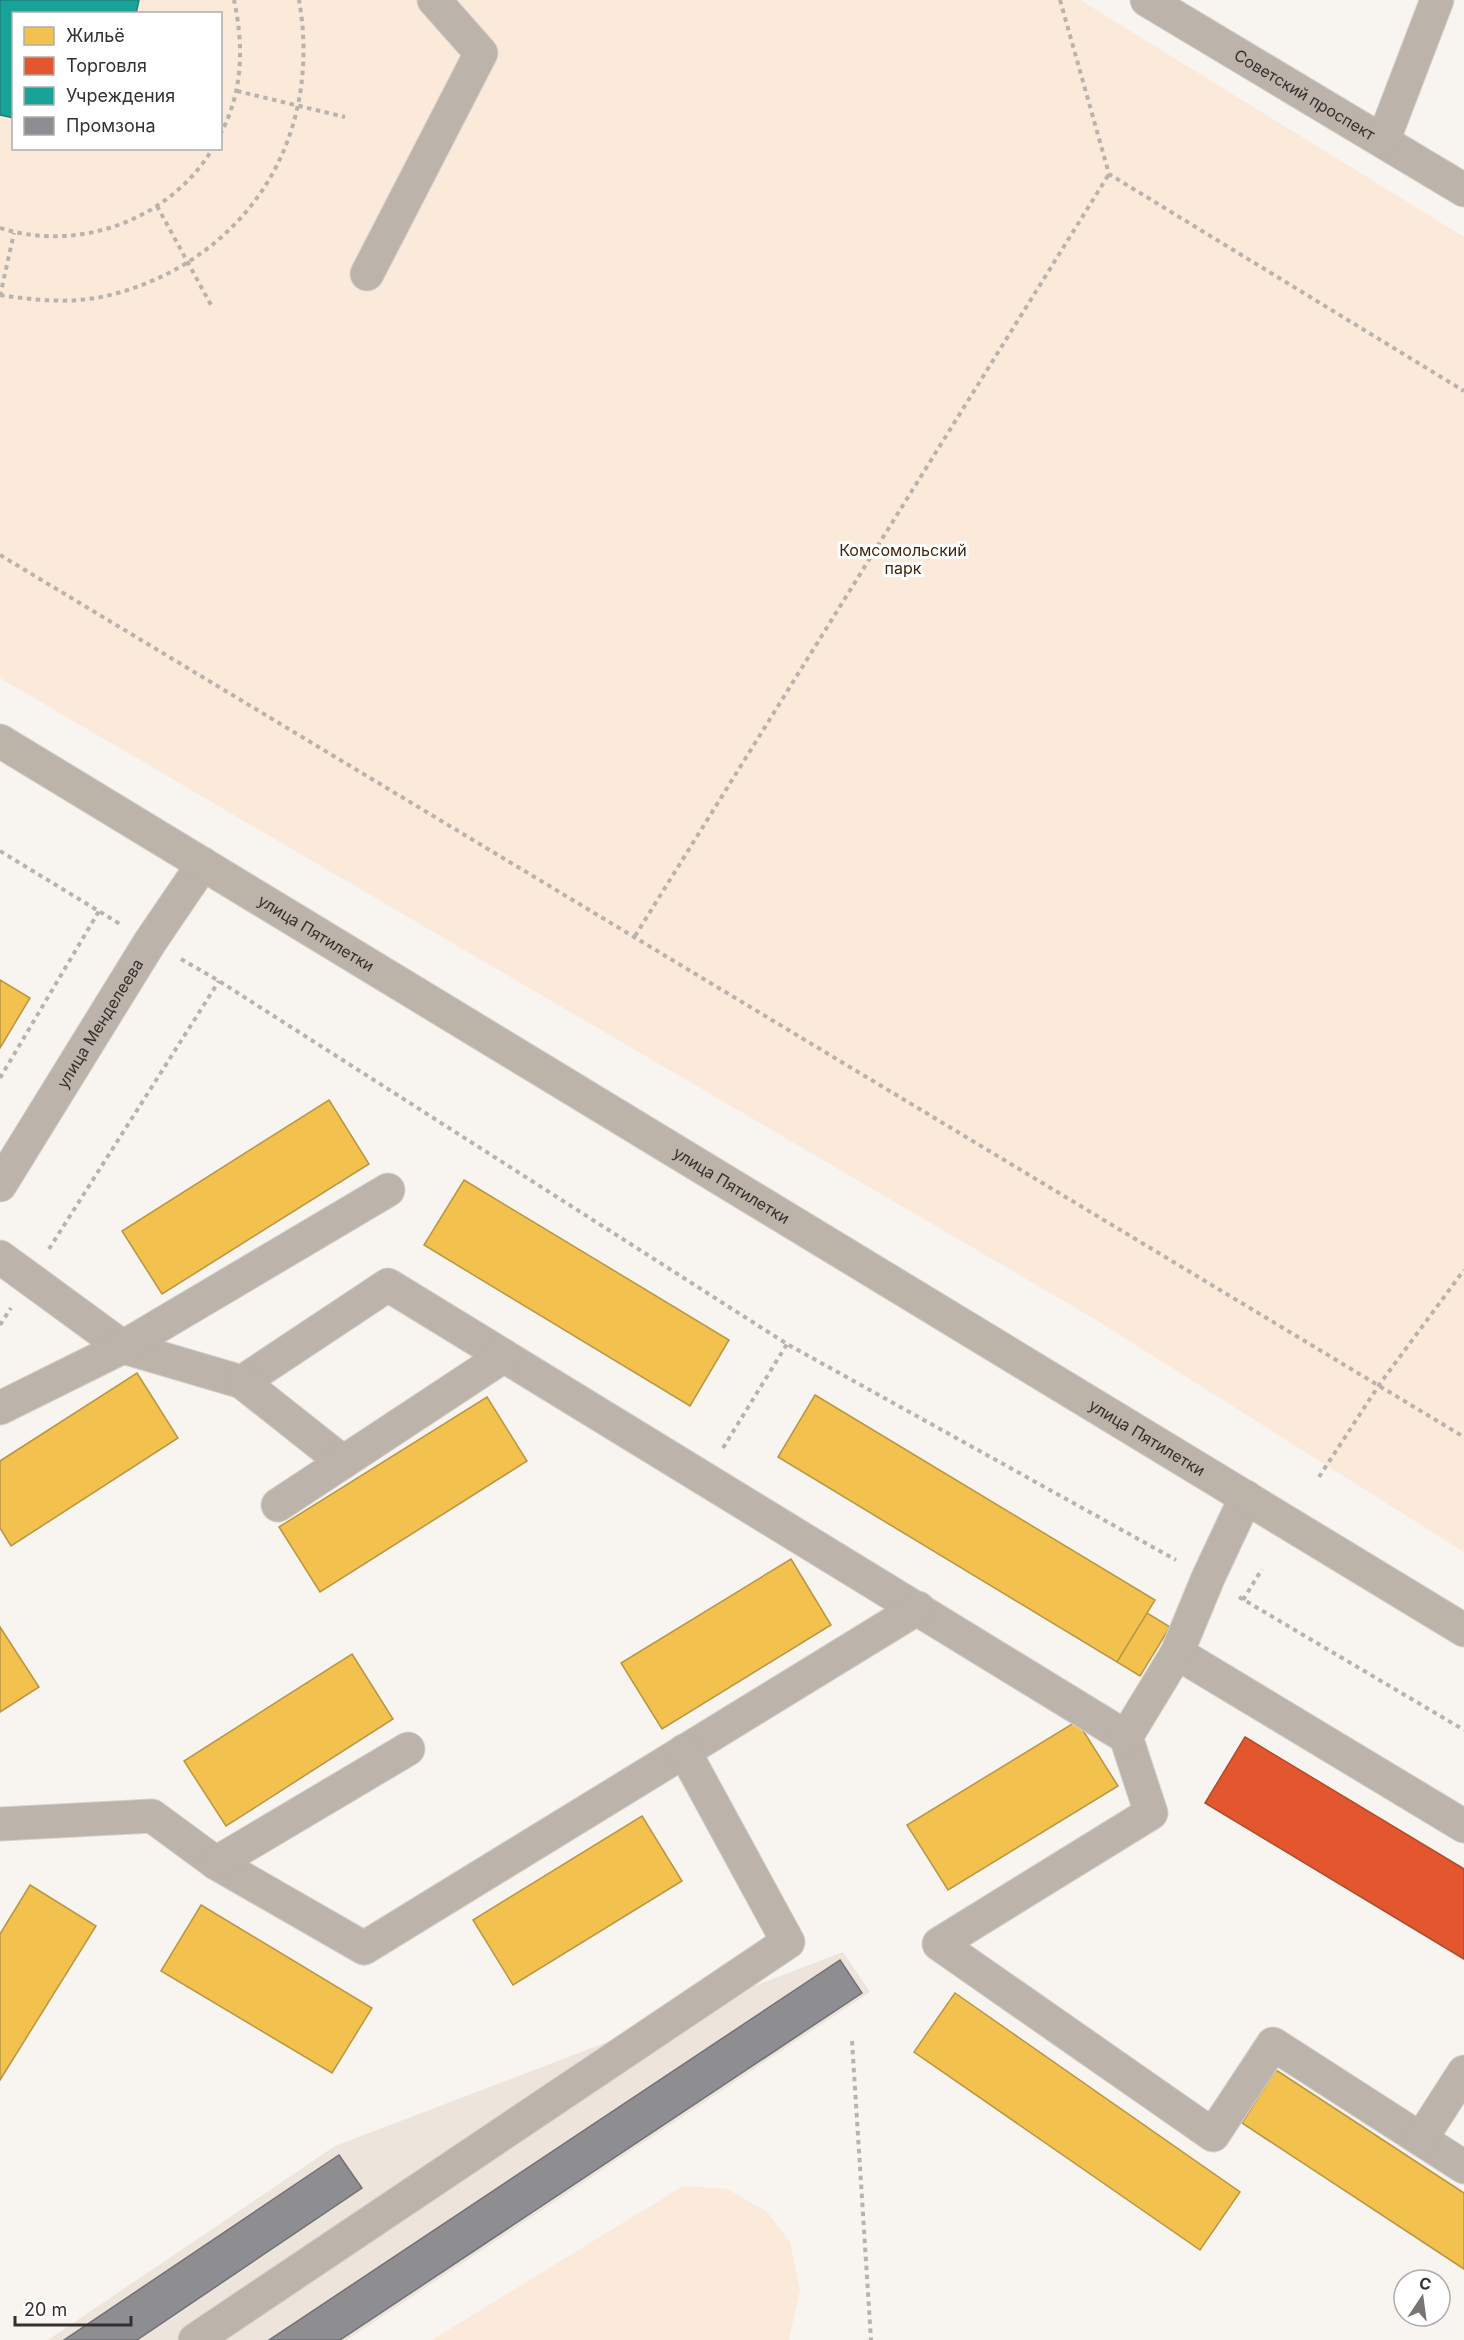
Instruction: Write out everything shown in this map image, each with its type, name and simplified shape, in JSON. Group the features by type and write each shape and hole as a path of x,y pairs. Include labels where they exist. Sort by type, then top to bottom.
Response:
{"main road":[{"name":"улица Пятилетки","path":"0,741 1464,1630"}],"street":[{"path":"367,274 481,53 434,0"},
{"name":"Советский проспект","path":"1148,0 1464,190"},
{"path":"1383,141 1437,0"},
{"name":"улица Менделеева","path":"0,1185 150,942 203,864"},
{"path":"0,1408 123,1347 388,1190"},
{"path":"0,1257 123,1347 242,1382 343,1462"},
{"path":"242,1382 388,1286 1126,1737 1152,1814 939,1944 1214,2134 1273,2044 1464,2167"},
{"path":"278,1505 504,1356"},
{"path":"1126,1737 1177,1653 1208,1578 1246,1497"},
{"path":"0,1824 152,1816 216,1863 363,1948 918,1608"},
{"path":"1177,1653 1464,1826"},
{"path":"216,1863 408,1749"},
{"path":"195,2340 788,1942 684,1751"},
{"path":"1421,2139 1464,2072"}],"path":[{"path":"222,131 237,91 242,59 240,27 234,0"},
{"path":"14,232 0,296 39,301 88,299 117,293 154,281 189,262 220,239 248,211 265,187 288,143 299,106 304,67 304,28 299,0"},
{"path":"1060,0 1109,174 1464,391"},
{"path":"237,91 345,117"},
{"path":"0,228 46,237 79,236 111,228 141,216 168,199 192,177 212,150"},
{"path":"635,936 1109,174"},
{"path":"157,206 211,305"},
{"path":"0,555 1464,1437"},
{"path":"0,851 219,981 787,1344 1208,1578 1464,1730"},
{"path":"0,1078 99,911"},
{"path":"0,1325 219,981"},
{"path":"1319,1477 1379,1385 1464,1270"},
{"path":"705,1479 787,1344"},
{"path":"1243,1600 1262,1569"},
{"path":"852,2041 871,2340"}],"shaded area":[{"path":"843,1952 870,1992 347,2340 48,2340 335,2146"}],"green space":[{"name":"Комсомольский парк","path":"0,0 1080,0 1464,237 1464,1552 1093,1318 0,678"},
{"path":"683,2186 727,2189 767,2212 790,2242 800,2290 789,2340 432,2340"}],"building: Жильё":[{"path":"0,980 30,998 0,1048"},
{"path":"329,1100 369,1164 162,1294 122,1231"},
{"path":"464,1180 729,1340 690,1406 424,1245"},
{"path":"137,1373 178,1438 11,1546 0,1528 0,1461"},
{"path":"815,1395 1155,1600 1117,1662 778,1457"},
{"path":"487,1397 527,1461 320,1592 279,1527"},
{"path":"791,1559 831,1625 662,1729 621,1663"},
{"path":"1147,1613 1170,1627 1140,1676 1117,1662"},
{"path":"0,1627 39,1687 0,1712"},
{"path":"352,1654 393,1719 226,1826 184,1761"},
{"path":"1077,1721 1118,1786 948,1890 907,1825"},
{"path":"642,1816 682,1881 513,1985 473,1920"},
{"path":"30,1885 96,1926 0,2080 0,1934"},
{"path":"201,1905 372,2008 332,2073 161,1971"},
{"path":"955,1993 1240,2192 1200,2250 914,2052"},
{"path":"1276,2070 1464,2193 1464,2269 1242,2123"}],"building: Торговля":[{"path":"1245,1737 1464,1869 1464,1959 1205,1803"}],"building: Учреждения":[{"path":"0,0 139,0 136,12 12,12 12,118 0,115"}],"building: Промзона":[{"path":"840,1960 862,1993 340,2340 269,2340"},
{"path":"339,2155 362,2188 137,2340 64,2340"}]}
